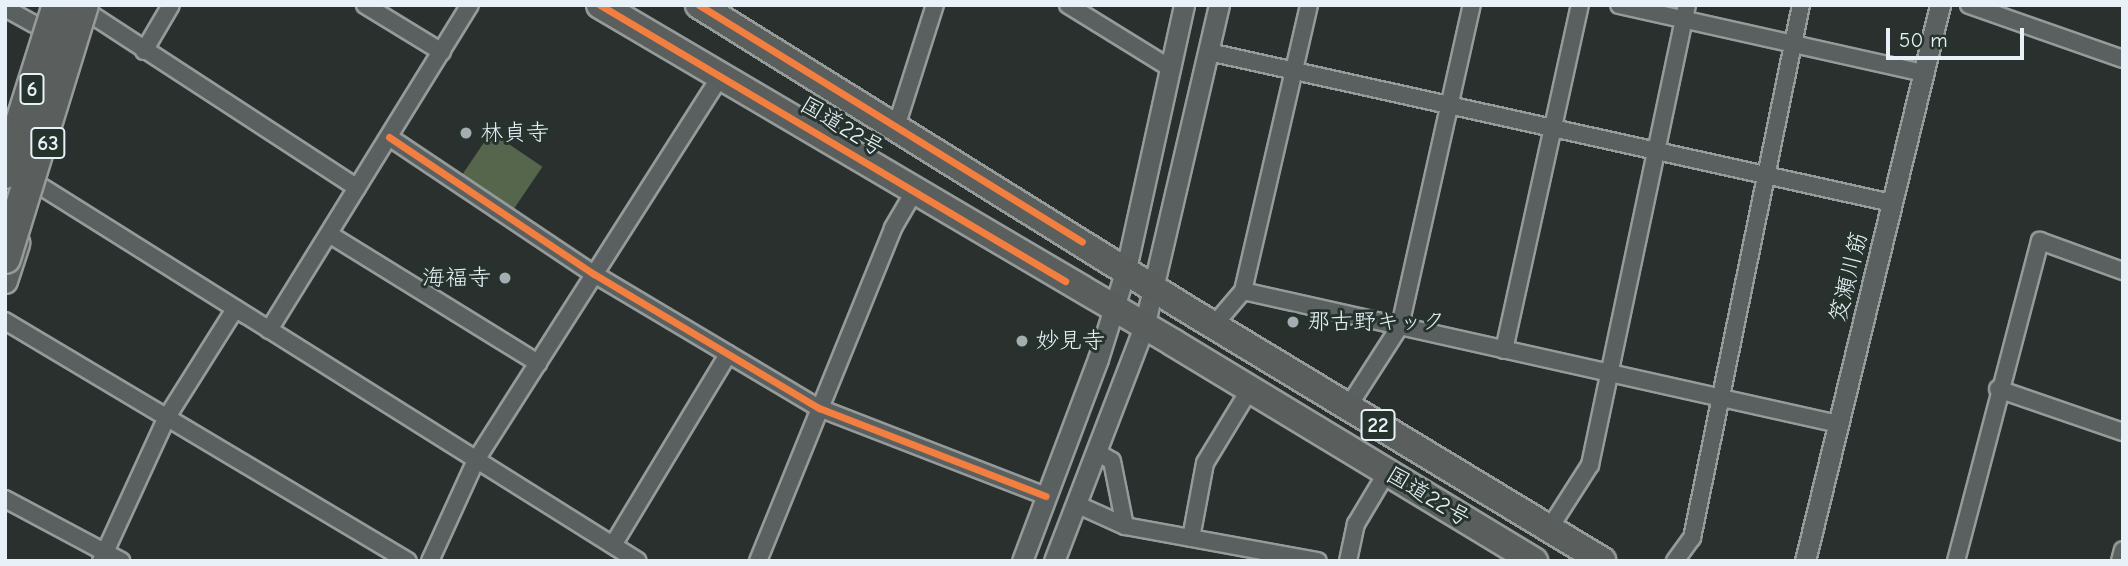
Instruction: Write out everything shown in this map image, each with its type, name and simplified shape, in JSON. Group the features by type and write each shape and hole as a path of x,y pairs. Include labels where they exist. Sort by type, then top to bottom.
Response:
{"highway":[{"name":"国道22号","path":"600,5 1250,389 1534,561"},
{"name":"国道22号","path":"699,5 1214,325 1602,561"},
{"name":"6","path":"5,258 88,8"},
{"name":"6","path":"5,173 51,13"}],"main road":[{"name":"63","path":"5,281 88,8"},
{"name":"63","path":"5,150 51,13"}],"street":[{"path":"144,51 171,5"},
{"path":"365,5 442,52"},
{"path":"269,330 470,5"},
{"path":"897,127 936,5"},
{"path":"1068,5 1170,68"},
{"path":"1022,561 1126,269 1184,5"},
{"path":"1055,561 1144,327 1219,5"},
{"path":"1214,325 1243,291 1309,5"},
{"path":"1348,407 1400,326 1472,5"},
{"path":"1504,349 1580,5"},
{"path":"1619,5 1685,12 1793,44 1923,73"},
{"path":"1675,561 1692,538 1801,5"},
{"name":"笈瀬川筋","path":"1805,561 1940,5"},
{"path":"1969,5 2123,59"},
{"path":"5,8 51,13"},
{"path":"88,8 144,51 357,188"},
{"path":"1549,529 1590,465 1685,12"},
{"path":"1209,52 1892,203"},
{"path":"430,561 476,460 720,77"},
{"path":"389,137 594,274 820,408 1046,496"},
{"path":"5,165 638,561"},
{"path":"758,561 893,228 914,192"},
{"path":"328,234 537,363"},
{"path":"1956,561 1998,389 2040,241 2123,271"},
{"path":"1243,291 1839,424"},
{"path":"103,556 167,417 235,309"},
{"path":"5,321 408,561"},
{"path":"612,545 728,354"},
{"path":"1191,538 1205,463 1250,389"},
{"path":"1998,389 2123,432"},
{"path":"1097,452 1112,461 1125,526"},
{"path":"1348,561 1356,524 1387,472"},
{"path":"5,499 103,556 121,561"},
{"path":"1076,503 1125,526 1318,561"},
{"path":"2120,561 2123,550"}],"green space":[{"path":"491,132 542,167 513,211 461,176"}],"cycle path":[{"path":"600,5 1065,281"},
{"path":"699,5 1082,242"},
{"path":"389,137 594,274 819,408 1046,496"}],"place":[{"name":"林貞寺","path":"466,133"},
{"name":"海福寺","path":"505,278"},
{"name":"那古野キック","path":"1293,322"},
{"name":"妙見寺","path":"1022,341"}]}
